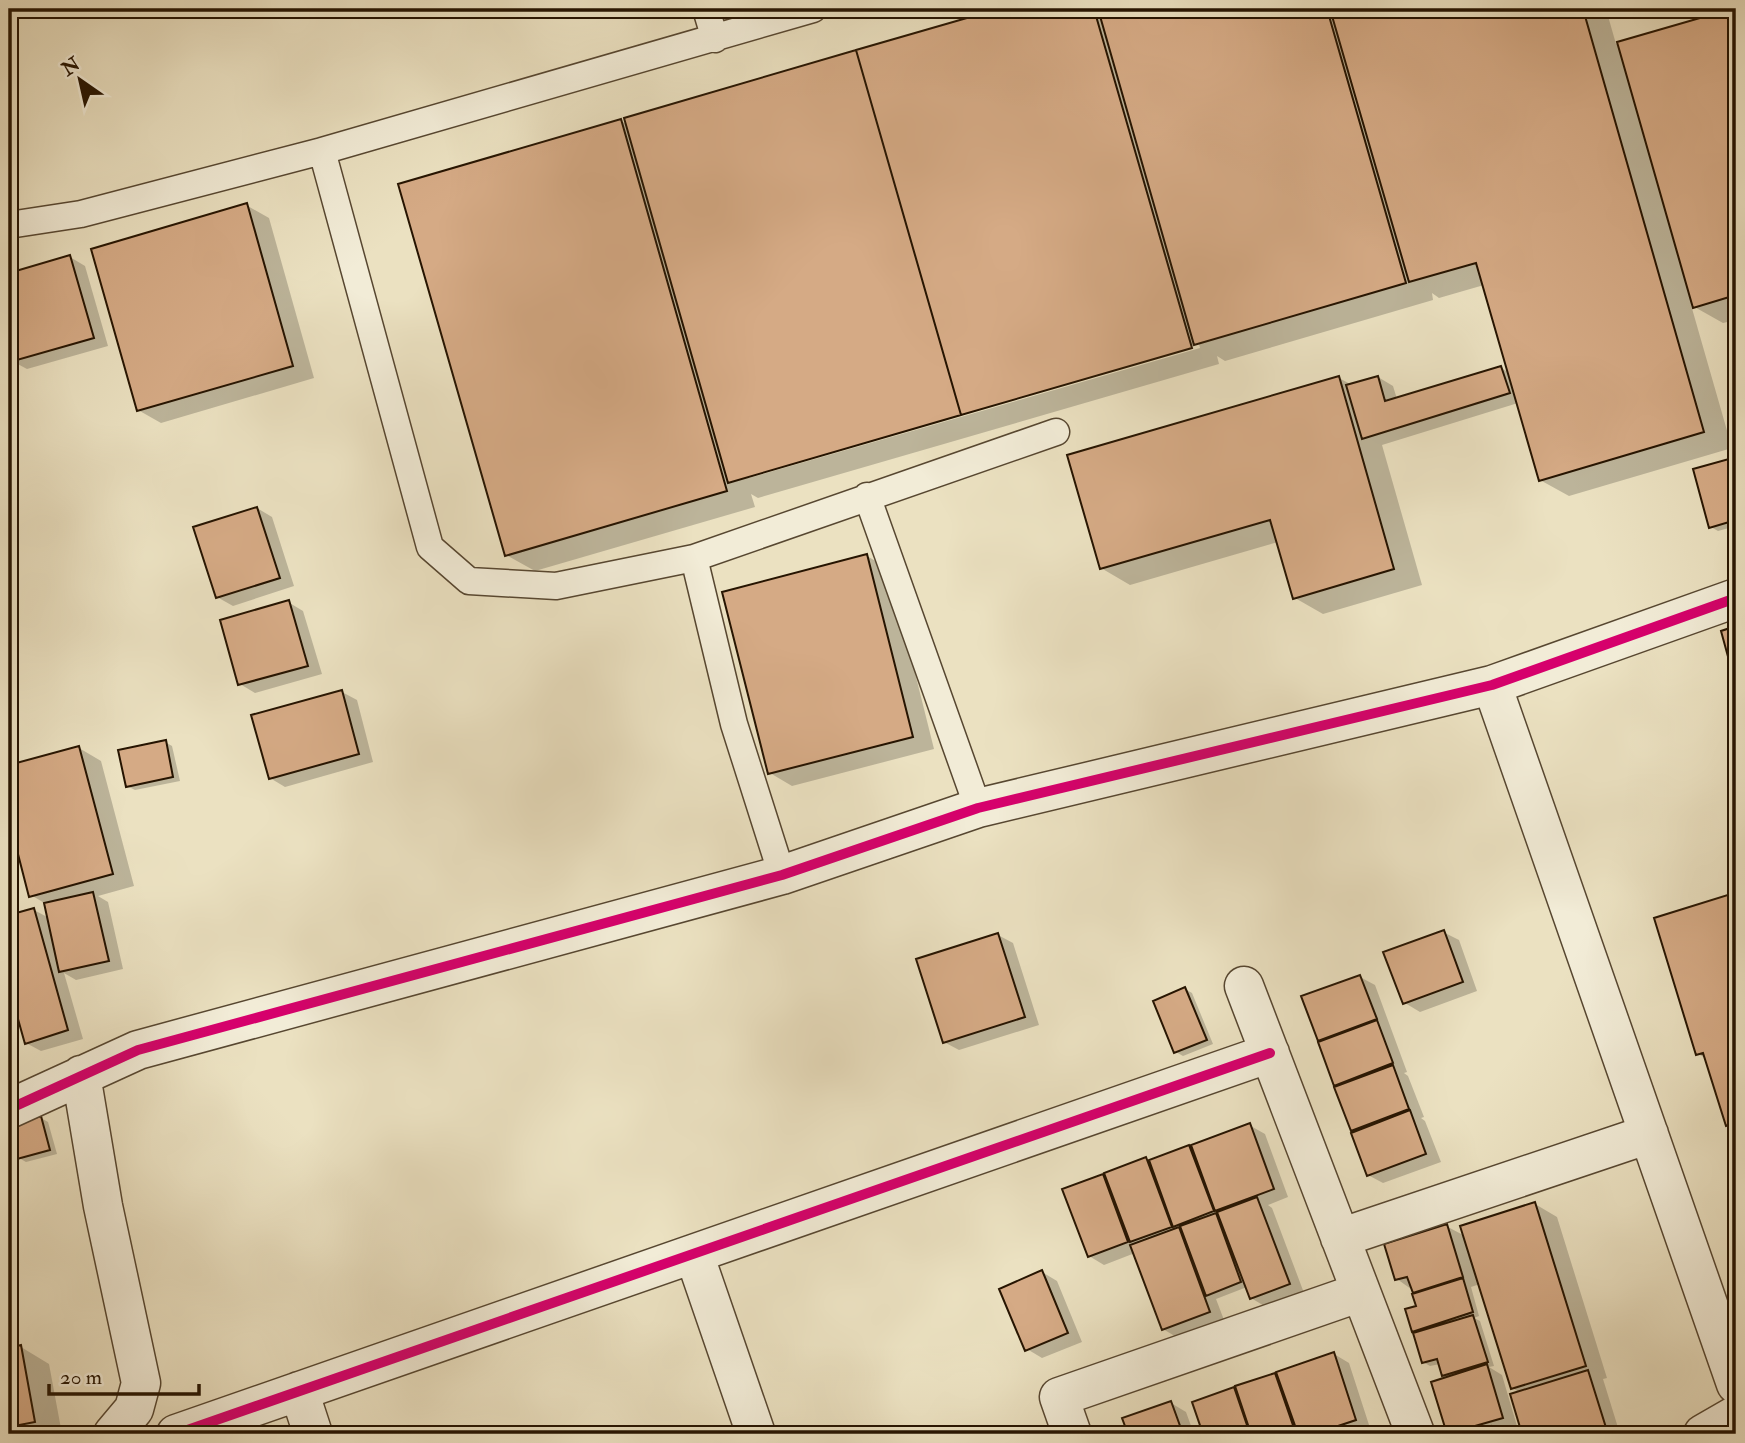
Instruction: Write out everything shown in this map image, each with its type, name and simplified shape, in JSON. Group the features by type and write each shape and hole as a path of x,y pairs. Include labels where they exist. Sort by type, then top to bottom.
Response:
{"street":[{"path":"9,1110 138,1050 782,875 978,808 1492,685 1736,598"},
{"path":"1492,685 1736,1384"},
{"path":"1244,986 1415,1433"},
{"path":"176,1434 225,1426 299,1391 1270,1053"},
{"path":"81,1075 103,1206 141,1383 134,1409 113,1434"},
{"path":"1340,1238 1649,1134"},
{"path":"694,1254 756,1434"},
{"path":"1072,1434 1059,1397 1361,1292"},
{"path":"299,1391 313,1434"},
{"path":"1703,1434 1736,1415"}],"lane":[{"path":"706,9 715,38"},
{"path":"9,225 82,214 322,151 813,9"},
{"path":"322,151 430,548 469,581 556,586 694,558 1056,432"},
{"path":"867,496 978,808"},
{"path":"694,558 734,724 782,875"}],"building":[{"path":"998,9 1094,9 1192,348 961,415 856,50"},
{"path":"1098,9 1327,9 1406,283 1194,345"},
{"path":"1330,9 1583,9 1704,432 1539,481 1476,263 1409,282"},
{"path":"1736,9 1736,295 1693,308 1617,42"},
{"path":"856,50 961,415 728,483 624,118"},
{"path":"621,119 727,491 505,556 398,184"},
{"path":"247,203 293,366 137,411 91,249"},
{"path":"70,255 94,338 10,362 9,273"},
{"path":"1501,366 1510,393 1362,439 1346,385 1378,376 1385,401"},
{"path":"1339,376 1394,569 1293,599 1270,520 1100,569 1067,455"},
{"path":"1736,457 1736,520 1709,528 1693,469"},
{"path":"257,507 280,578 216,598 193,527"},
{"path":"867,554 913,737 768,774 722,592"},
{"path":"289,600 308,666 238,685 220,620"},
{"path":"1736,626 1736,686 1721,631"},
{"path":"342,690 359,754 269,779 251,715"},
{"path":"166,740 173,777 126,787 118,750"},
{"path":"79,746 113,874 29,897 9,819 9,765"},
{"path":"93,892 109,961 59,972 44,903"},
{"path":"1734,893 1736,1123 1726,1126 1703,1053 1696,1055 1654,918"},
{"path":"34,908 68,1030 25,1044 9,987 9,915"},
{"path":"1444,930 1463,982 1403,1004 1383,952"},
{"path":"998,933 1025,1017 943,1043 916,959"},
{"path":"1360,975 1377,1019 1318,1041 1301,996"},
{"path":"1185,987 1207,1040 1174,1053 1153,1001"},
{"path":"1377,1020 1393,1063 1334,1086 1318,1042"},
{"path":"1393,1065 1409,1109 1351,1131 1334,1087"},
{"path":"1410,1110 1426,1154 1367,1176 1351,1133"},
{"path":"41,1116 50,1150 17,1159 9,1125"},
{"path":"1250,1123 1274,1189 1215,1211 1191,1145"},
{"path":"1189,1145 1214,1211 1173,1227 1149,1160"},
{"path":"1146,1157 1172,1227 1130,1242 1104,1173"},
{"path":"1103,1174 1128,1242 1088,1257 1062,1189"},
{"path":"1257,1197 1290,1284 1250,1299 1217,1212"},
{"path":"1535,1202 1586,1366 1511,1389 1460,1226"},
{"path":"1216,1213 1241,1282 1206,1296 1180,1226"},
{"path":"1447,1224 1463,1277 1413,1293 1407,1277 1395,1280 1384,1244"},
{"path":"1179,1227 1210,1312 1162,1330 1130,1245"},
{"path":"1042,1270 1068,1333 1025,1351 999,1289"},
{"path":"1463,1278 1473,1312 1412,1332 1405,1309 1416,1306 1412,1294"},
{"path":"1473,1315 1488,1362 1442,1376 1437,1359 1422,1363 1413,1333"},
{"path":"21,1345 35,1422 9,1427 9,1348"},
{"path":"1334,1352 1356,1420 1314,1434 1298,1434 1276,1372"},
{"path":"1487,1364 1503,1418 1447,1434 1431,1382"},
{"path":"1588,1370 1608,1434 1522,1434 1510,1394"},
{"path":"1275,1373 1296,1434 1251,1434 1235,1386"},
{"path":"1234,1387 1250,1434 1203,1434 1192,1402"},
{"path":"1171,1401 1183,1434 1128,1434 1122,1418"},
{"path":"1491,1426 1495,1434 1474,1434"}],"cycle path":[{"path":"9,1109 138,1050 782,875 978,808 1492,685 1736,598"},
{"path":"176,1434 1270,1053"}]}
